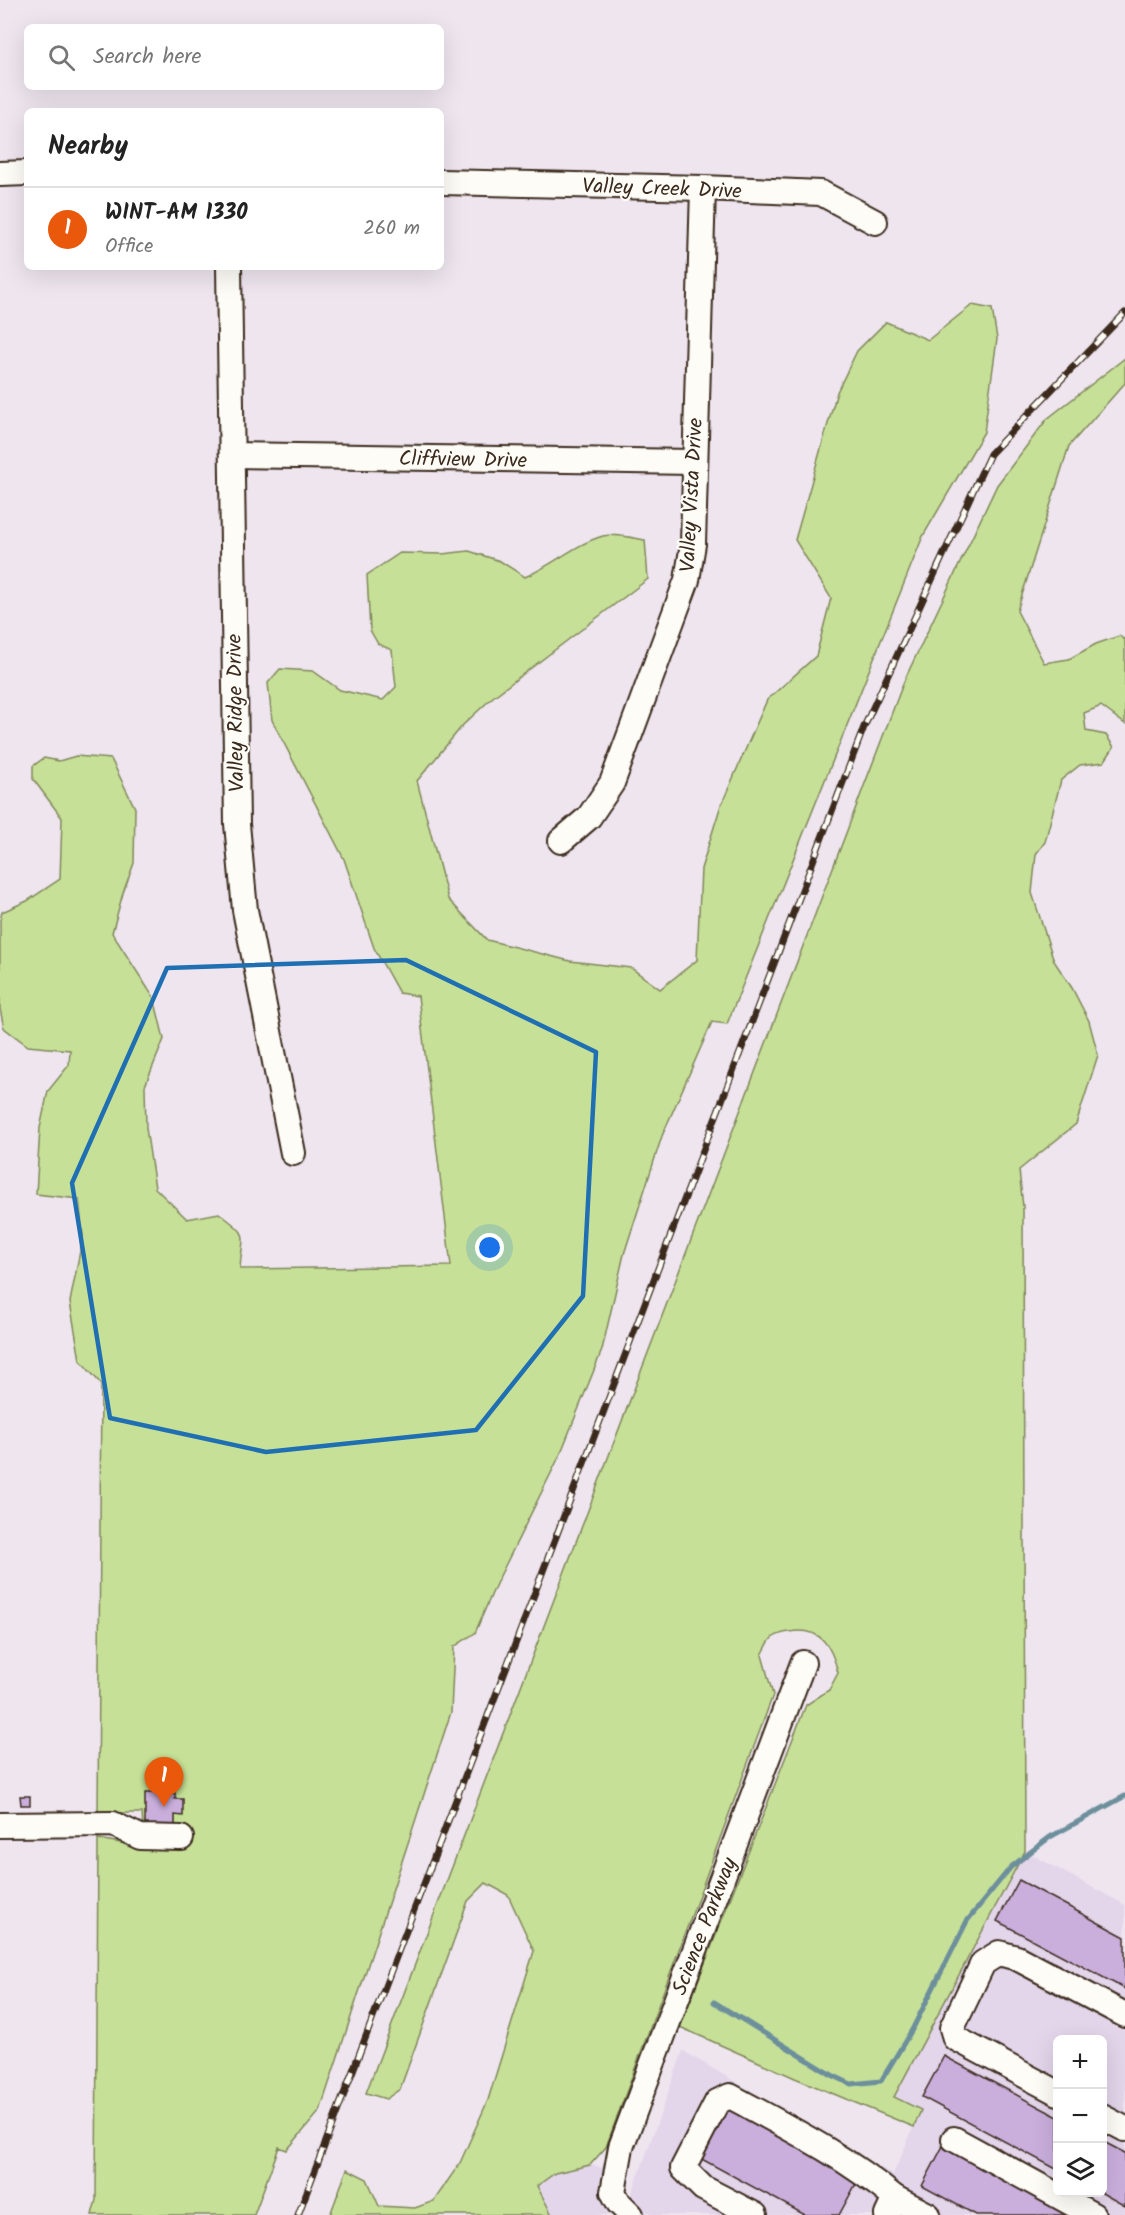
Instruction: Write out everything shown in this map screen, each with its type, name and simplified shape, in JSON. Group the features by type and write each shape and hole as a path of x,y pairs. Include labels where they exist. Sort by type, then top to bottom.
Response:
{"street":[{"path":"0,174 24,173"},
{"name":"Valley Creek Drive","path":"444,182 821,193 875,222"},
{"name":"Valley Vista Drive","path":"561,841 589,817 612,783 687,580 693,544 703,188"},
{"name":"Valley Ridge Drive","path":"229,270 237,824 245,910 293,1153"},
{"name":"Cliffview Drive","path":"232,455 694,462"},
{"name":"Science Parkway","path":"631,2215 619,2203 614,2192 621,2147 803,1663"},
{"path":"0,1825 113,1824 140,1837 181,1838"},
{"path":"1053,2090 956,2038 952,2028 983,1963 999,1953 1017,1958 1125,2015"},
{"path":"755,2215 703,2188 683,2168 717,2102 730,2096 805,2136 867,2175 891,2206 928,2215"},
{"path":"1107,2120 1125,2129"},
{"path":"954,2139 1093,2215"}],"highlighted area":[{"path":"406,960 596,1052 583,1296 476,1430 266,1452 110,1418 72,1183 167,968"}],"shaded area":[{"path":"1025,1851 1125,1905 1125,2215 653,2215 629,2202 683,2051 893,2175 921,2110 894,2097"},
{"path":"590,2165 603,2168 615,2208 620,2215 552,2215 537,2186 555,2173"}],"green space":[{"path":"972,305 992,309 997,339 984,432 923,536 727,1024 712,1022 662,1136 624,1254 602,1350 560,1455 496,1584 475,1633 454,1647 451,1712 320,2111 287,2150 279,2147 254,2215 92,2215 96,2200 98,1839 144,1847 142,1813 98,1813 101,1384 80,1360 70,1302 83,1236 79,1199 36,1194 40,1128 48,1091 69,1065 70,1050 28,1046 4,1028 0,1009 0,920 2,912 27,901 60,879 62,818 33,779 33,766 44,758 59,761 76,756 111,759 135,808 134,863 112,933 154,998 164,1039 145,1086 146,1128 155,1188 187,1219 219,1213 236,1227 243,1236 240,1269 451,1266 418,996 399,993 374,948 344,859 272,720 268,683 280,669 313,671 340,690 383,700 396,687 392,650 378,644 370,630 367,575 400,553 442,554 469,551 500,561 525,577 583,544 603,536 618,535 645,540 648,579 493,697 463,725 417,781 448,899 487,940 570,961 631,968 660,989 697,960 701,869 720,808 767,700 816,656 831,598 795,540 837,392 857,351 886,322 928,340"},
{"path":"1125,358 1125,383 1069,446 1017,611 1044,663 1069,659 1096,644 1119,636 1125,640 1125,724 1101,706 1084,713 1086,731 1106,735 1114,747 1104,762 1080,765 1061,780 1045,842 1036,854 1032,893 1054,961 1072,988 1089,1021 1098,1055 1076,1124 1019,1170 1023,1207 1025,1851 894,2097 921,2110 914,2127 680,2027 806,1705 829,1690 838,1673 828,1647 817,1635 801,1631 788,1632 772,1638 762,1655 773,1695 606,2147 590,2165 555,2173 537,2186 552,2215 330,2215 347,2169 367,2179 379,2206 415,2208 434,2201 460,2163 488,2100 534,1951 508,1895 486,1883 468,1901 400,2089 386,2099 366,2093 904,681 997,485 1047,419"}],"building":[{"path":"145,1793 175,1793 175,1799 183,1799 183,1816 175,1815 175,1827 145,1827"},
{"path":"20,1796 30,1796 30,1805 21,1805"},
{"path":"1019,1880 1125,1937 1125,1989 997,1921"},
{"path":"944,2056 1053,2114 1053,2167 922,2097"},
{"path":"724,2105 859,2178 839,2215 805,2215 696,2156"},
{"path":"944,2144 1067,2210 1064,2215 976,2215 922,2186"},
{"path":"1107,2144 1125,2153 1125,2206 1107,2196"}],"waterway":[{"path":"714,2002 832,2075 851,2084 881,2081 913,2028 967,1921 1011,1867 1050,1837 1125,1796"}],"railway":[{"path":"298,2215 864,727 990,454 1125,313"}],"place":[{"name":"WINT-AM 1330","path":"164,1807"}]}
